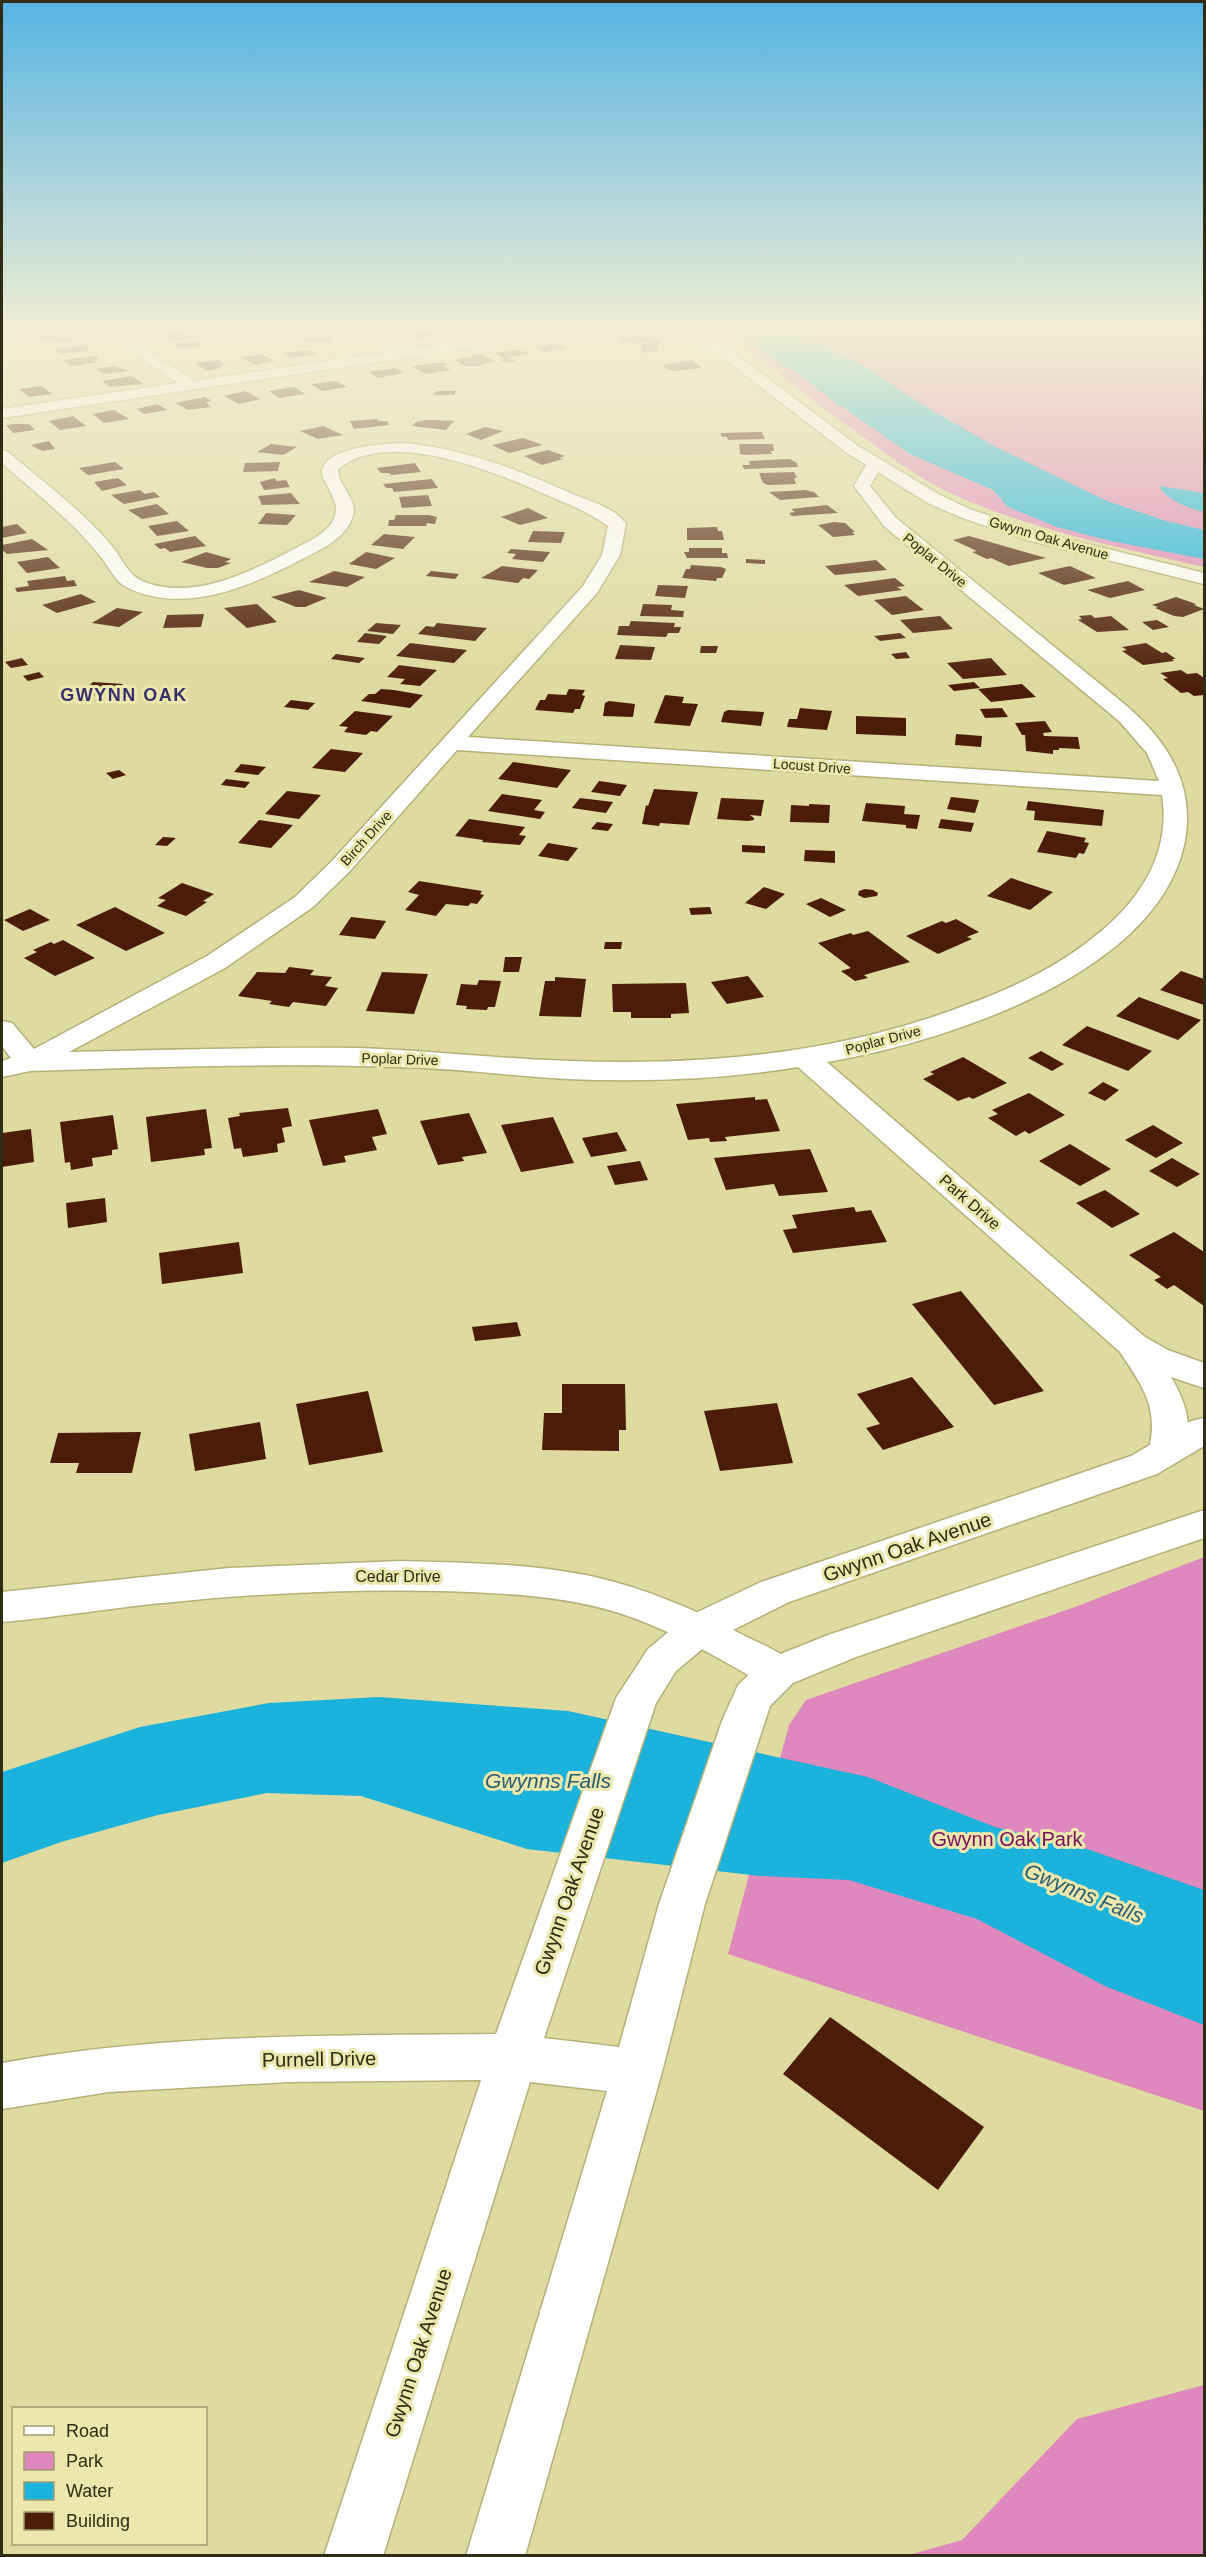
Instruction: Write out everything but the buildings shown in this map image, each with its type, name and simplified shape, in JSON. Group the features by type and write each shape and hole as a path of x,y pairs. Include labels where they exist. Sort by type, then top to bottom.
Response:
{"street":[{"name":"Birch Drive","path":"2,455 92,536 107,552 125,578 135,584 153,589 200,590 246,581 323,540 341,521 345,513 345,507 329,475 330,468 349,454 383,449"},
{"name":"Birch Drive","path":"30,1062 216,962 304,902 340,867 590,589 610,555 617,524 599,511 450,452 429,449"},
{"name":"Gwynn Oak Avenue","path":"853,449 874,465 936,500 1000,525 1044,539 1204,579"},
{"name":"Poplar Drive","path":"2,1069 30,1062 279,1057 401,1058 566,1070 631,1071 806,1059 893,1040 962,1018 1023,992 1077,963 1119,932 1145,904 1161,878 1173,846 1175,815 1167,770 1155,747 1138,728 902,533 874,504 862,486 874,465"},
{"name":"Locust Drive","path":"452,743 1172,789"},
{"path":"2,1029 30,1062"},
{"name":"Park Drive","path":"806,1059 1133,1345 1156,1358 1204,1376"},
{"name":"Park Drive","path":"1133,1345 1155,1376 1167,1406 1171,1429 1166,1452"},
{"name":"Gwynn Oak Avenue","path":"353,2556 513,2057 578,1866 637,1698 662,1660 699,1629 775,1592 1144,1465 1204,1430"},
{"path":"495,2556 637,2072 682,1904 743,1720 753,1697 778,1672 842,1646 1204,1524"},
{"name":"Cedar Drive","path":"2,1607 119,1592 273,1577 399,1574 519,1579 577,1588 639,1604 699,1629 778,1672"},
{"name":"Purnell Drive","path":"2,2086 109,2069 288,2059 513,2057 637,2072"}],"green space":[{"path":"881,449 1204,449 1204,567 1019,520 944,490"},
{"name":"Gwynn Oak Park","path":"1204,1557 1204,2111 728,1954 789,1725 806,1700 1075,1607"},
{"path":"1204,2385 1204,2555 909,2555 962,2540 1077,2419"}],"water":[{"path":"903,449 1001,449 1107,501 1166,521 1204,530 1204,559 1111,541 1057,527 1008,507 993,490"},
{"path":"1159,486 1204,493 1204,512 1173,500"},
{"name":"Gwynns Falls","path":"379,1697 568,1711 868,1777 995,1827 1087,1849 1204,1890 1204,2025 1105,1986 977,1919 849,1880 760,1876 527,1849 361,1796 267,1793 158,1815 61,1842 2,1863 2,1772 140,1727 269,1703"}],"district":[{"name":"GWYNN OAK","path":"124,695"}]}
